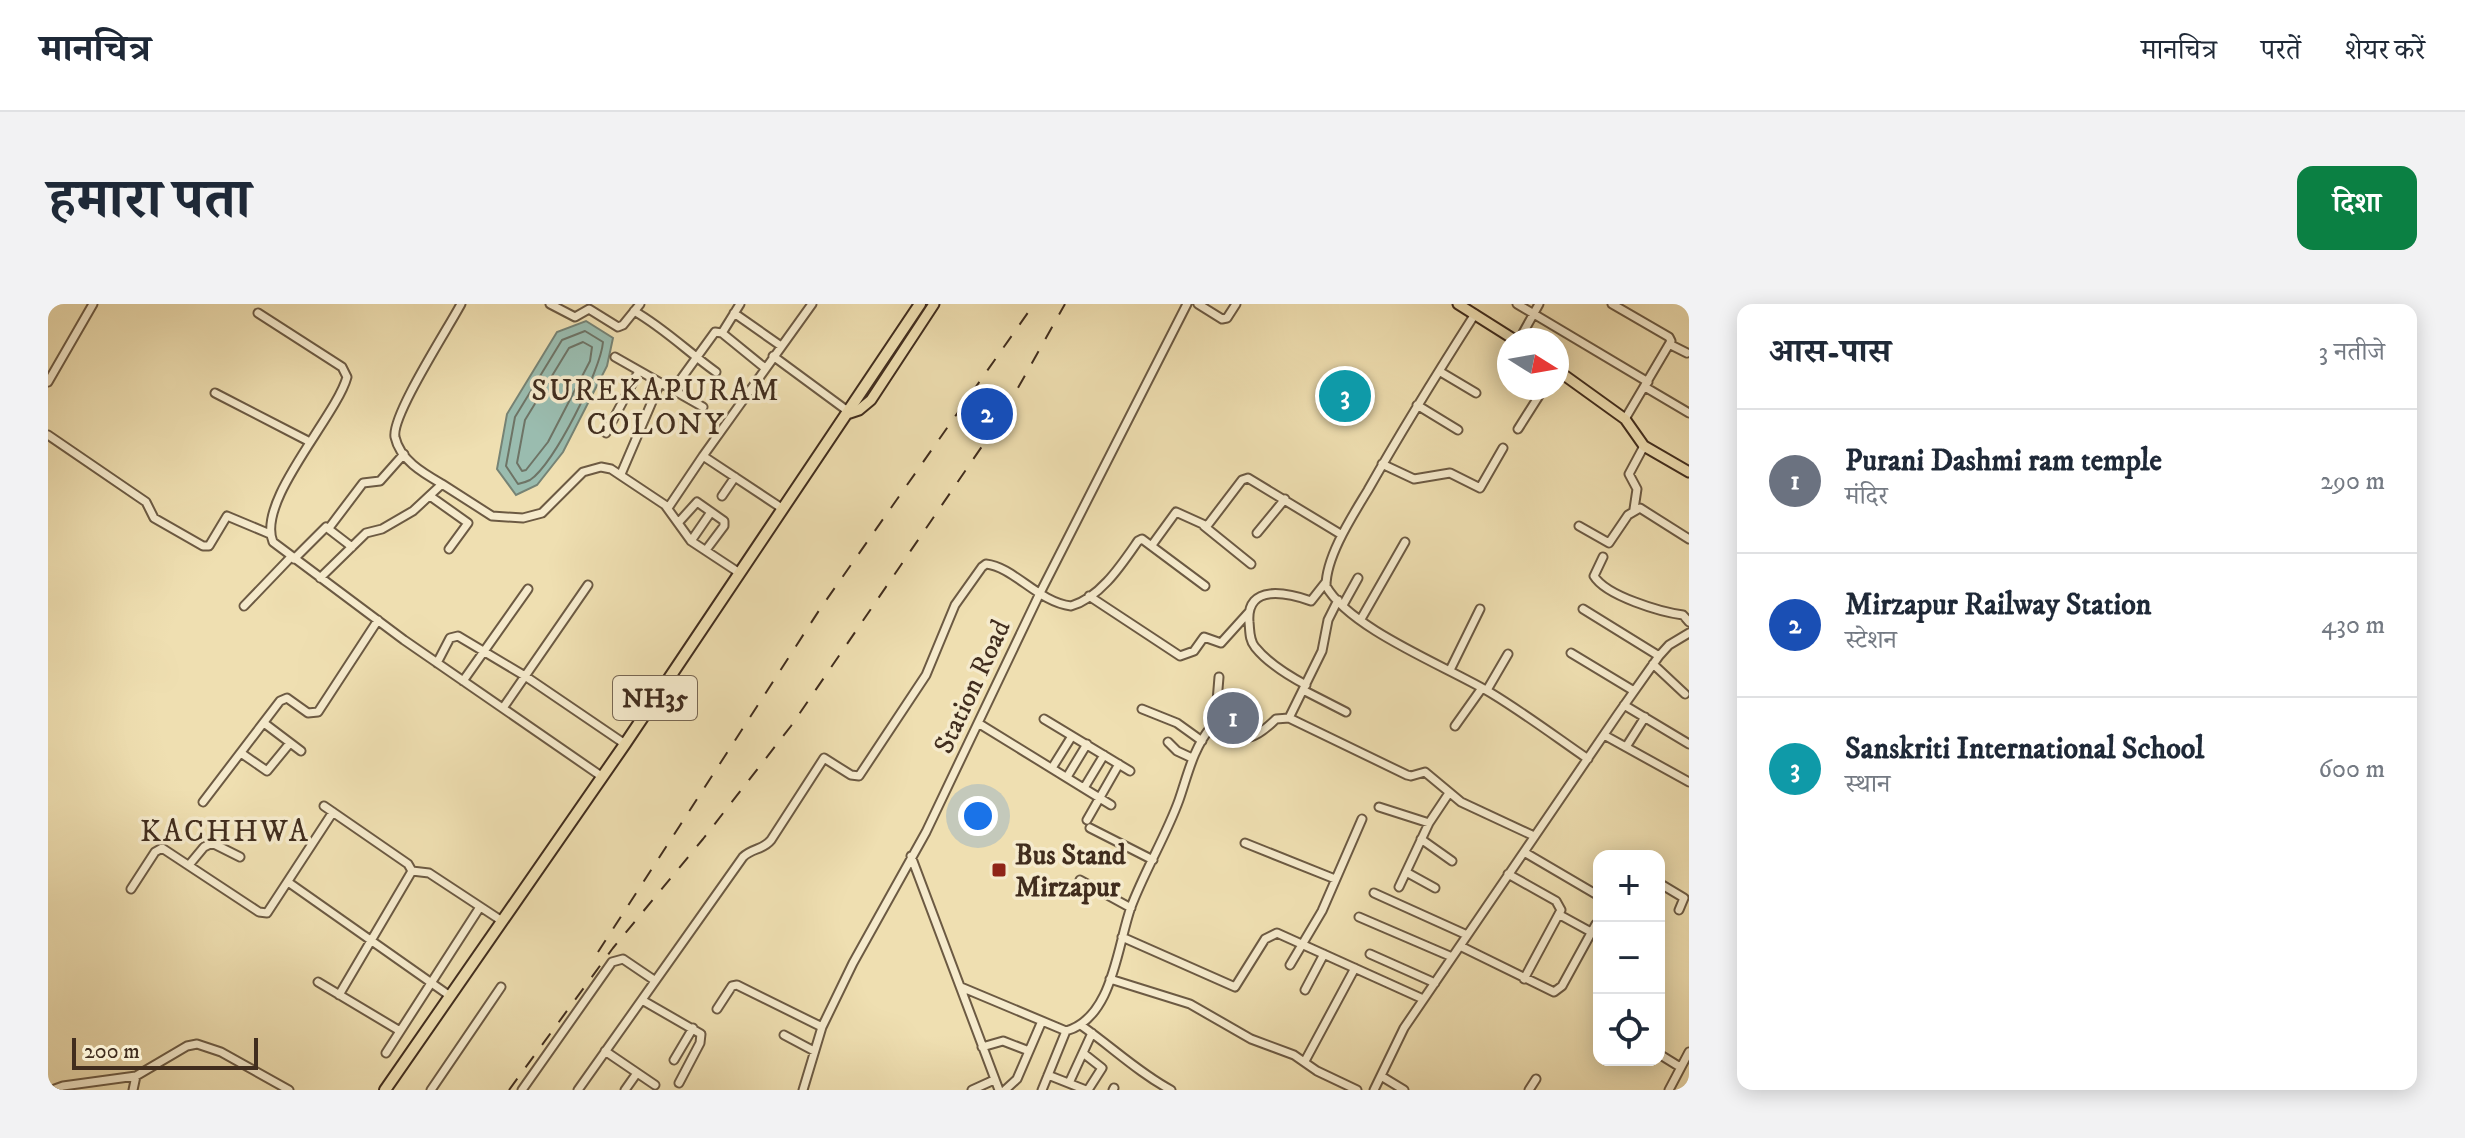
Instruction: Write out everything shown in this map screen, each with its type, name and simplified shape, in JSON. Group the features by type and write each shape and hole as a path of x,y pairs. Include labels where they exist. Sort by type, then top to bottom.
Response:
{"highway":[{"name":"NH35","path":"385,1090 625,744 738,572 850,413 920,304"}],"main road":[{"path":"850,413 871,400 934,304"},
{"path":"1458,304 1498,328"},
{"path":"1569,379 1625,419 1644,446 1689,472"}],"street":[{"path":"48,382 93,304"},
{"path":"461,304 418,376 395,430 396,441 414,467 492,516 523,518 542,513 583,472 601,467 621,474 668,508 691,541 738,572"},
{"path":"550,304 575,317 589,309 618,327 637,308 661,326 670,338 716,372"},
{"path":"722,333 740,304"},
{"path":"668,508 812,304"},
{"name":"Station Road","path":"803,1090 822,1027 926,832 1039,595 1187,304"},
{"path":"1198,304 1222,319 1227,318 1236,304"},
{"path":"1517,304 1689,413"},
{"path":"1525,328 1539,304"},
{"path":"1612,304 1669,337 1671,345 1625,419"},
{"path":"258,313 346,372 345,384 277,504 269,527 273,542 437,663 601,776"},
{"path":"734,313 781,346"},
{"path":"1089,596 1180,656 1194,651 1204,637 1221,643 1249,612 1256,599 1279,592 1311,601 1326,582 1342,535 1382,464 1475,314"},
{"path":"673,390 715,332 722,333 765,368"},
{"path":"1671,345 1688,353"},
{"path":"773,356 850,413"},
{"path":"615,357 703,407"},
{"path":"606,433 639,371"},
{"path":"1439,371 1476,393"},
{"path":"621,474 660,383"},
{"path":"215,393 310,442"},
{"path":"1518,429 1536,400"},
{"path":"1417,405 1458,430"},
{"path":"48,435 146,502 154,518 203,546 209,546 227,516 270,534"},
{"path":"1579,526 1609,543 1634,509 1637,489 1629,474 1644,446"},
{"path":"1382,464 1414,479 1450,473 1480,488 1503,448"},
{"path":"329,528 366,480 380,481 404,454"},
{"path":"703,456 783,509"},
{"path":"722,496 735,477"},
{"path":"1204,526 1210,524 1245,478 1253,478 1342,535"},
{"path":"320,578 366,533 386,527 417,508 442,484"},
{"path":"430,496 468,523 449,549"},
{"path":"1257,533 1285,499"},
{"path":"678,523 694,502 725,523 706,550"},
{"path":"1634,509 1648,511 1689,539"},
{"path":"691,541 711,512"},
{"path":"1152,545 1176,512 1182,513 1204,526 1251,564"},
{"path":"244,606 323,528 329,528 352,547"},
{"path":"578,1090 743,857 771,840 824,758 851,775 859,776 926,675 955,605 982,567 986,564 997,566 1039,595 1071,606 1089,596 1119,568 1138,541 1147,541 1205,586"},
{"path":"1361,619 1405,542"},
{"path":"1603,557 1595,580 1639,603 1668,614 1683,615 1689,622"},
{"path":"1289,718 1324,645 1328,620 1358,578"},
{"path":"1326,582 1327,589 1361,619 1484,689 1588,759"},
{"path":"503,708 588,585"},
{"path":"463,681 528,589"},
{"path":"1450,670 1480,609"},
{"path":"1583,609 1659,656"},
{"path":"1249,612 1254,646 1304,688 1346,712"},
{"path":"203,802 284,699 308,713 318,712 378,620"},
{"path":"1374,1090 1404,1028 1624,705 1659,656 1669,645 1689,633"},
{"path":"437,663 450,638 455,636 525,676 625,744"},
{"path":"1571,653 1634,691"},
{"path":"1455,726 1508,654"},
{"path":"1653,664 1685,694"},
{"path":"1215,726 1219,677"},
{"path":"1624,705 1689,744"},
{"path":"1142,709 1177,723 1202,741"},
{"path":"1626,747 1645,717"},
{"path":"1215,726 1250,737 1263,731 1276,719 1289,718 1407,775 1425,772 1468,806 1534,836"},
{"path":"1044,719 1130,771"},
{"path":"264,723 301,751"},
{"path":"978,723 1111,805"},
{"path":"960,987 1066,1031 1082,1026 1100,1001 1110,979 1131,908 1179,800 1192,758 1207,731 1215,726"},
{"path":"1604,735 1689,782"},
{"path":"1052,768 1072,736"},
{"path":"1168,742 1177,751 1192,758"},
{"path":"241,753 267,771 290,743"},
{"path":"1067,777 1087,744"},
{"path":"1084,788 1104,755"},
{"path":"1119,764 1088,824 1153,860"},
{"path":"1399,887 1429,823 1449,793"},
{"path":"324,806 408,864 412,871"},
{"path":"1379,807 1429,823"},
{"path":"131,889 158,849 166,850 263,913 269,910 333,812"},
{"path":"1290,965 1322,911 1362,819"},
{"path":"1421,839 1452,861"},
{"path":"189,865 204,847 212,843 240,857"},
{"path":"1245,843 1335,879"},
{"path":"1524,852 1593,892"},
{"path":"911,856 999,1090"},
{"path":"412,871 429,873 502,921"},
{"path":"339,995 412,871"},
{"path":"1406,872 1435,888"},
{"path":"1508,874 1560,904 1560,915 1524,979"},
{"path":"1080,880 1131,908"},
{"path":"288,882 450,996"},
{"path":"1665,887 1684,898 1679,910"},
{"path":"1374,893 1467,935"},
{"path":"386,1053 480,907"},
{"path":"1560,915 1591,932"},
{"path":"1359,917 1452,957"},
{"path":"1460,946 1549,991 1559,990 1593,929"},
{"path":"1122,937 1235,987 1269,935 1277,933 1423,999"},
{"path":"1305,990 1324,954"},
{"path":"1370,954 1435,983"},
{"path":"522,1090 615,959 623,959 654,980"},
{"path":"1305,1061 1355,968"},
{"path":"1110,979 1190,1004 1255,1041 1305,1061 1317,1071 1357,1090"},
{"path":"318,982 400,1031"},
{"path":"717,1009 732,986 737,985 822,1027"},
{"path":"431,1090 501,987"},
{"path":"642,1000 701,1034 702,1038 679,1083"},
{"path":"1005,1090 1017,1079 1042,1021"},
{"path":"1082,1026 1161,1088 1171,1090"},
{"path":"674,1060 693,1028"},
{"path":"1042,1090 1066,1031"},
{"path":"1069,1083 1092,1033"},
{"path":"784,1035 814,1051"},
{"path":"982,1047 1003,1041 1029,1051"},
{"path":"52,1090 66,1085 136,1076 187,1046 197,1044 221,1052 289,1090"},
{"path":"605,1051 655,1085"},
{"path":"1669,1090 1689,1052"},
{"path":"1048,1075 1087,1090 1102,1068 1083,1053"},
{"path":"1665,1058 1680,1067"},
{"path":"625,1090 637,1073"},
{"path":"133,1090 136,1076"},
{"path":"1381,1076 1404,1090"},
{"path":"1529,1090 1536,1079"},
{"path":"972,1090 994,1080"}],"water":[{"path":"586,321 613,338 607,366 563,452 537,485 516,495 497,469 507,414 557,332"}],"railway":[{"path":"598,952 820,609 1034,304"},
{"path":"509,1090 613,948 791,726 1000,420 1065,304"}],"place":[{"name":"Sanskriti International School","path":"1345,396"},
{"name":"Mirzapur Railway Station","path":"987,414"},
{"name":"Purani Dashmi ram temple","path":"1233,718"},
{"name":"Bus Stand Mirzapur","path":"999,870"}],"district":[{"name":"SUREKAPURAM COLONY","path":"656,407"},
{"name":"KACHHWA","path":"225,831"}]}
